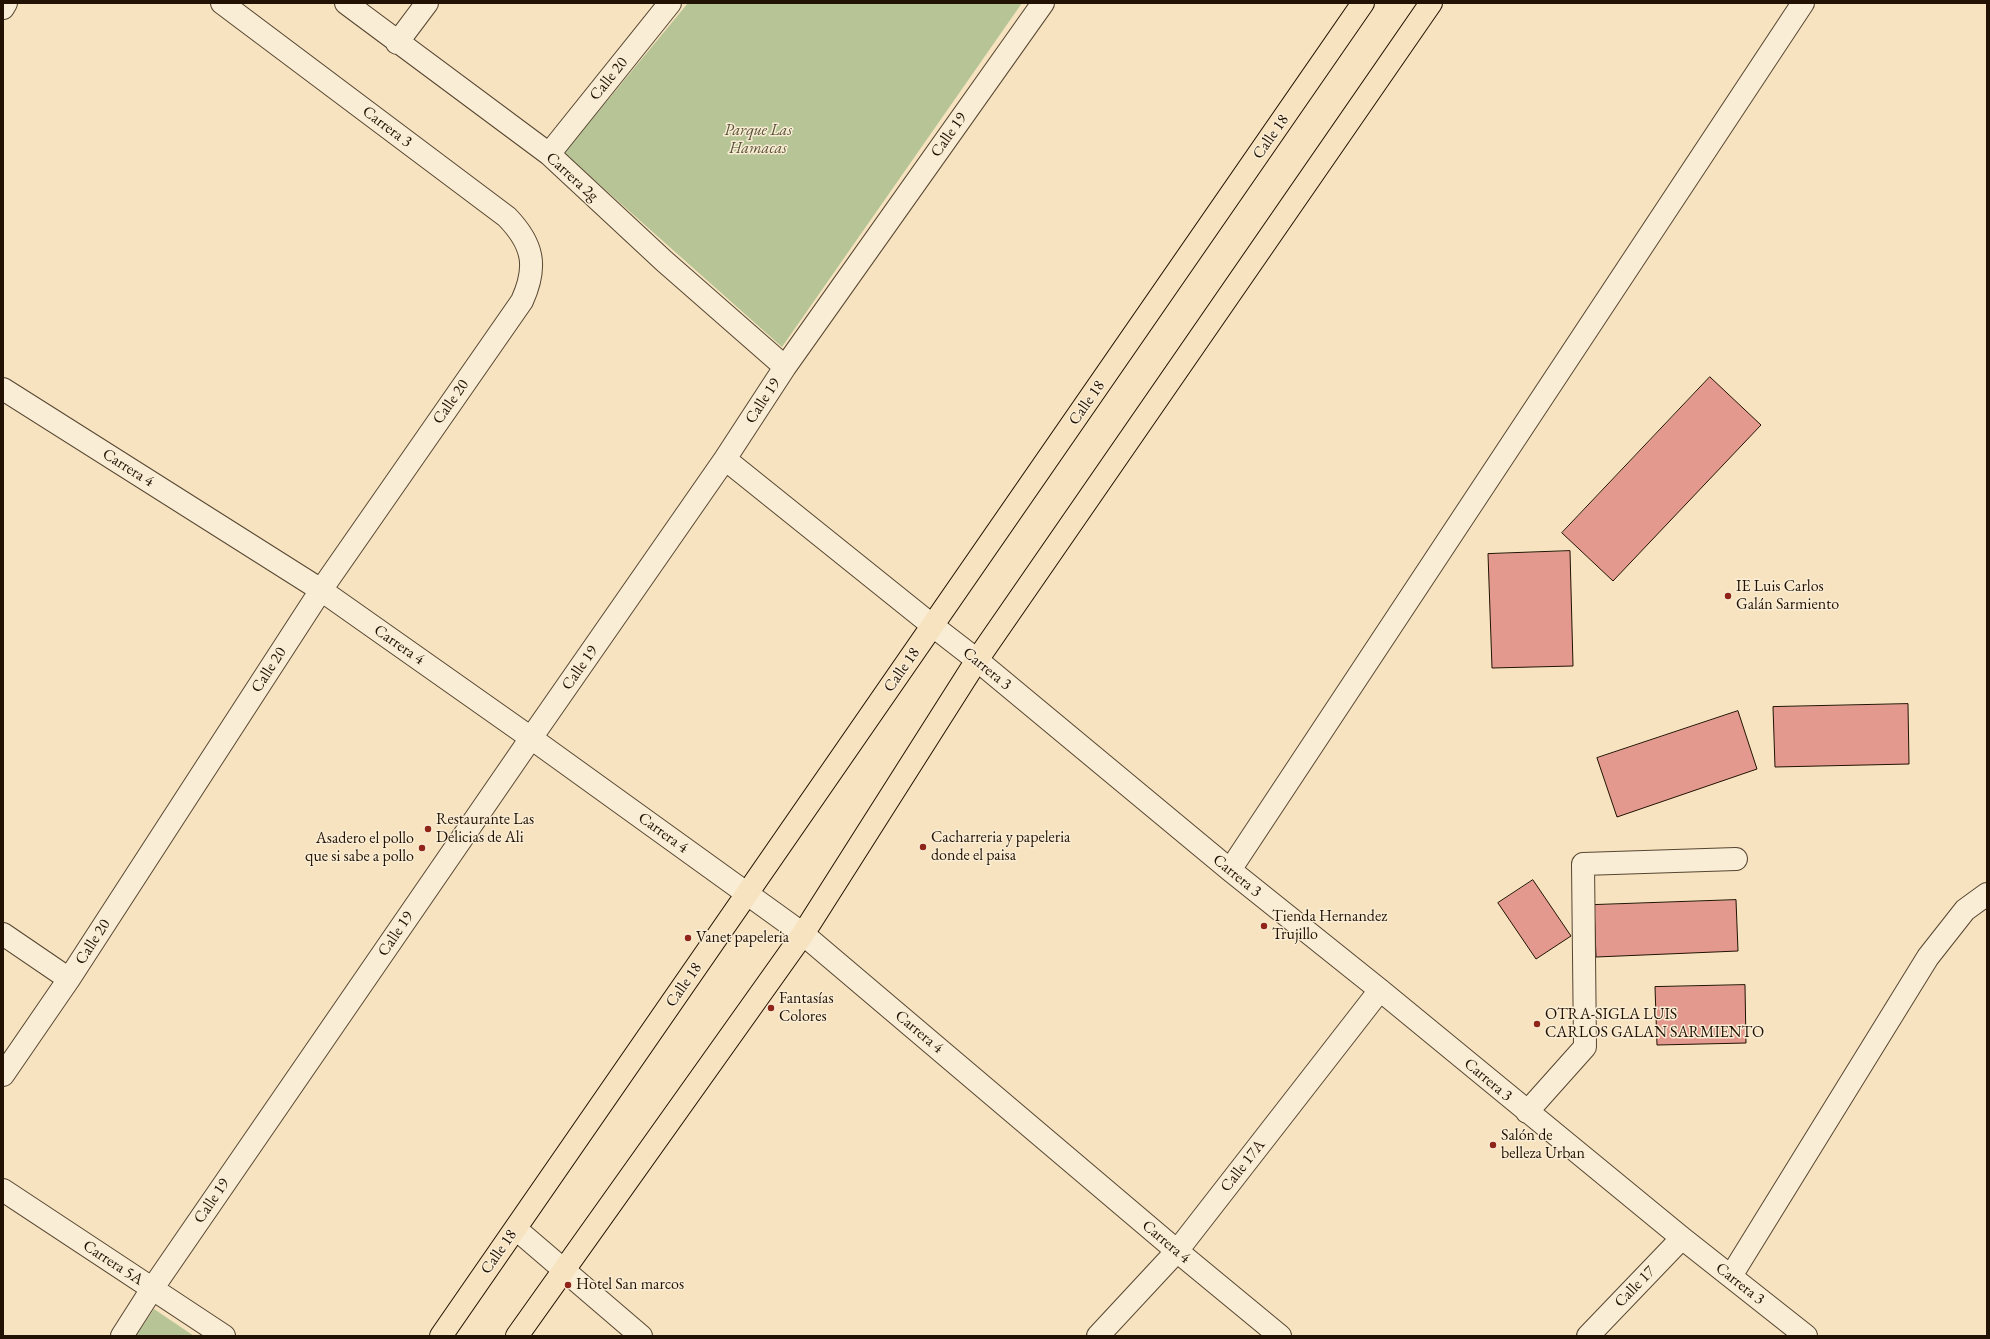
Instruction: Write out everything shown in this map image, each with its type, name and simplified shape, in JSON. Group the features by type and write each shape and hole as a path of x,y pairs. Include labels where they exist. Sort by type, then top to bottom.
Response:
{"main road":[{"name":"Calle 18","path":"441,1336 1363,3"},
{"path":"517,1336 803,934 977,660 1431,3"}],"street":[{"path":"3,8 6,3"},
{"name":"Carrera 3","path":"222,3 507,217 520,230 528,247 531,265"},
{"name":"Carrera 2g","path":"346,3 397,43 549,154 664,261 785,367"},
{"path":"397,43 427,3"},
{"name":"Calle 20","path":"549,154 670,3"},
{"name":"Calle 19","path":"122,1336 152,1289 725,459 785,367 1043,3"},
{"path":"1230,870 1803,3"},
{"name":"Calle 20","path":"3,1075 69,979 321,590 522,301 530,284 531,265"},
{"name":"Carrera 4","path":"3,389 321,590 531,738 803,934 1177,1251 1280,1336"},
{"name":"Carrera 3","path":"725,459 977,660 1230,870 1380,990 1682,1238 1806,1336"},
{"path":"1527,1112 1585,1047 1584,864 1736,859"},
{"path":"1731,1276 1928,956 1965,910 1987,894"},
{"path":"3,934 69,979"},
{"name":"Calle 17A","path":"1098,1336 1177,1251 1380,990"},
{"name":"Carrera 5A","path":"3,1190 224,1336"},
{"path":"516,1229 641,1336"},
{"name":"Calle 17","path":"1588,1336 1682,1238"}],"green space":[{"name":"Parque Las Hamacas","path":"688,3 1022,3 782,347 564,153"},
{"path":"154,1309 194,1336 136,1336"}],"building":[{"path":"1710,377 1761,425 1613,581 1562,533"},
{"path":"1570,551 1573,666 1492,668 1488,554"},
{"path":"1908,704 1909,764 1775,767 1773,707"},
{"path":"1738,711 1757,769 1617,817 1597,758"},
{"path":"1533,880 1571,936 1536,959 1498,903"},
{"path":"1736,900 1738,951 1596,957 1594,905"},
{"path":"1745,985 1746,1043 1657,1045 1655,987"}],"place":[{"name":"IE Luis Carlos Galán Sarmiento","path":"1728,596"},
{"name":"Restaurante Las Delicias de Ali","path":"428,829"},
{"name":"Cacharreria y papeleria donde el paisa","path":"923,847"},
{"name":"Asadero el pollo que si sabe a pollo","path":"422,848"},
{"name":"Tienda Hernandez Trujillo","path":"1264,926"},
{"name":"Vanet papeleria","path":"688,938"},
{"name":"Fantasías Colores","path":"771,1008"},
{"name":"OTRA-SIGLA LUIS CARLOS GALAN SARMIENTO","path":"1537,1024"},
{"name":"Salón de belleza Urban","path":"1493,1145"},
{"name":"Hotel San marcos","path":"568,1285"}]}
